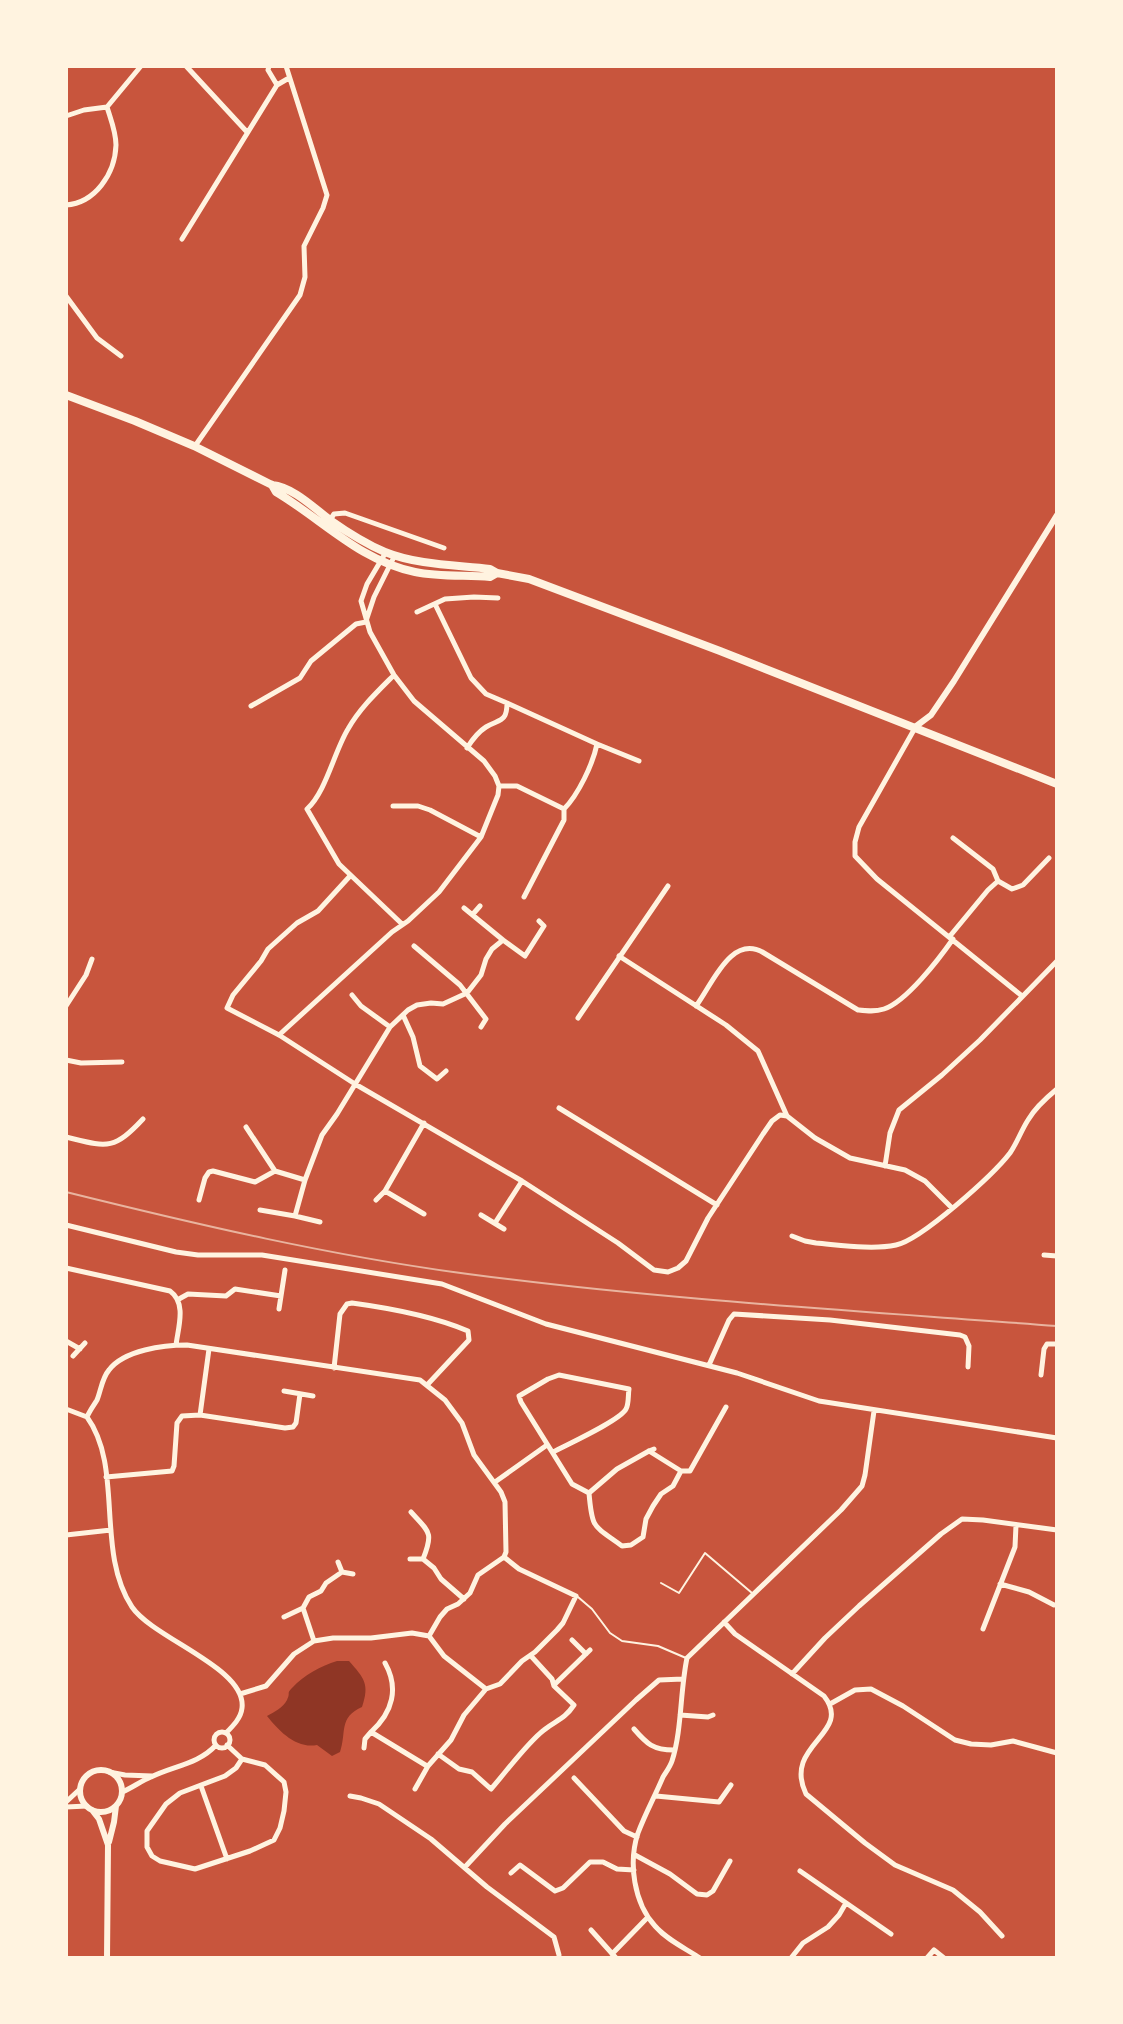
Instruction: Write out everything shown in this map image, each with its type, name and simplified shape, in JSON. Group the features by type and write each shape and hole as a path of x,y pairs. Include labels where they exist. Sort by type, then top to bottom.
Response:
{"main road":[{"path":"66,395 194,446 272,485 276,492 329,524 390,554 432,563 490,569 529,579 1057,784"},
{"path":"329,524 345,541 380,561 417,573 490,577 497,573"}],"street":[{"path":"66,116 107,107 141,66"},
{"path":"186,66 247,132"},
{"path":"269,66 268,70 277,85"},
{"path":"194,446 300,295 305,277 304,246 327,195 286,66"},
{"path":"182,239 277,85 289,78"},
{"path":"66,205 90,198 112,167 115,134 107,107"},
{"path":"66,296 97,338 121,356"},
{"path":"329,524 334,514 345,513 444,548"},
{"path":"1022,996 877,879 855,856 855,842 859,827 915,727 931,715 1056,520"},
{"path":"279,1035 439,892 481,837 498,795 495,776 484,761 414,701 394,675 366,622 361,601 367,584 380,561 390,554"},
{"path":"366,622 390,565 390,554"},
{"path":"417,612 445,599 498,598"},
{"path":"435,604 471,678 486,694 570,734 639,761"},
{"path":"251,706 300,678 311,661 356,624 366,622"},
{"path":"394,675 372,696 348,729 318,796 307,809 339,864 402,924"},
{"path":"467,748 487,727 502,719 507,703"},
{"path":"524,897 564,820 564,809 581,783 597,744"},
{"path":"499,786 517,786 564,809"},
{"path":"393,806 418,806 430,810 481,837"},
{"path":"953,838 993,869 998,881 1012,889 1023,885 1049,858"},
{"path":"350,876 318,911 297,923 268,949 233,995 227,1008 279,1035 355,1084 522,1181 654,1270 668,1272 686,1261 717,1205 772,1121 780,1115 787,1116"},
{"path":"696,1006 730,956 742,948 751,948 759,949 858,1010 889,1008 936,963 951,938 998,881"},
{"path":"578,1018 668,886"},
{"path":"473,914 480,906"},
{"path":"464,908 525,956 544,926 539,921"},
{"path":"295,1216 322,1135 390,1027 417,1005 443,1004 467,993 481,975 492,949 503,940"},
{"path":"414,946 467,993 486,1019 481,1027"},
{"path":"619,956 726,1025 758,1051 787,1116 815,1138 843,1156 905,1170 917,1176 952,1208"},
{"path":"66,1006 86,975 92,959"},
{"path":"885,1166 890,1133 899,1110 980,1040 1057,961"},
{"path":"352,995 361,1006 390,1027"},
{"path":"403,1015 413,1037 420,1066 437,1079 446,1071"},
{"path":"66,1060 81,1063 122,1062"},
{"path":"792,1236 816,1243 881,1247 909,1241 952,1208 1001,1163 1017,1142 1026,1122 1057,1089"},
{"path":"559,1108 717,1205"},
{"path":"66,1137 95,1144 112,1144 127,1137 143,1119"},
{"path":"376,1200 385,1191 424,1123"},
{"path":"246,1127 275,1171 305,1180"},
{"path":"199,1200 209,1172 255,1182 275,1171"},
{"path":"495,1223 522,1181"},
{"path":"385,1191 420,1212 422,1202"},
{"path":"260,1210 320,1222"},
{"path":"481,1215 504,1229"},
{"path":"66,1225 176,1252 262,1255 442,1284 546,1324 674,1359 709,1365 819,1401 1057,1438"},
{"path":"1044,1255 1057,1256"},
{"path":"66,1268 170,1291 179,1299 180,1306 176,1345"},
{"path":"279,1309 285,1270"},
{"path":"179,1299 188,1294 226,1296 235,1289 281,1296"},
{"path":"334,1368 340,1314 347,1304 385,1308 468,1331 469,1340 428,1384"},
{"path":"709,1365 734,1314 830,1320 960,1335 965,1337 969,1346 968,1367"},
{"path":"66,1341 80,1349"},
{"path":"73,1356 85,1343"},
{"path":"1041,1375 1044,1349 1047,1344 1057,1344"},
{"path":"87,1417 103,1378 113,1364 144,1351 176,1345 404,1376 428,1384 462,1423 474,1455 495,1482 505,1502 506,1552 504,1557 478,1575 470,1593 447,1609 429,1636"},
{"path":"200,1415 209,1349"},
{"path":"553,1452 622,1414 626,1409 629,1389 559,1375 519,1396 572,1484 589,1493"},
{"path":"284,1391 313,1396"},
{"path":"106,1477 172,1471 178,1419 182,1416 200,1415 293,1427 300,1394"},
{"path":"589,1493 617,1469 652,1450 681,1471 690,1471 726,1407"},
{"path":"66,1409 87,1417 97,1431 106,1477 113,1555 120,1583 131,1605 161,1633 226,1675 240,1694 241,1711 226,1733"},
{"path":"700,1958 665,1935 648,1917 636,1888 634,1870 637,1837 672,1762 687,1658 862,1486 874,1411"},
{"path":"495,1482 547,1445"},
{"path":"589,1493 590,1516 594,1525 622,1546 631,1545 643,1537 646,1519 653,1506 661,1494 673,1486 681,1471"},
{"path":"411,1512 428,1531 430,1541 423,1559"},
{"path":"792,1674 859,1606 962,1519 1057,1530"},
{"path":"983,1629 1015,1547 1016,1525"},
{"path":"66,1535 111,1530"},
{"path":"415,1789 428,1766 451,1740 464,1715 486,1689 500,1684 563,1623 576,1596 519,1569 504,1557"},
{"path":"410,1559 423,1559 464,1599"},
{"path":"338,1562 342,1572"},
{"path":"284,1617 303,1608 309,1597 321,1591 326,1583 342,1572 353,1574"},
{"path":"1000,1584 1029,1592 1054,1605"},
{"path":"303,1608 314,1641"},
{"path":"724,1622 735,1634 824,1696 830,1704 833,1716 802,1763 802,1786 806,1794 895,1865 953,1890 980,1912 1002,1936"},
{"path":"240,1694 266,1686 294,1654 314,1641 412,1633 429,1636 444,1656 486,1689"},
{"path":"554,1686 588,1652 572,1640"},
{"path":"438,1754 459,1769 472,1772 491,1789 545,1729 558,1723 574,1705 554,1686 552,1679 531,1656"},
{"path":"364,1748 365,1739 390,1707 393,1680 385,1663"},
{"path":"465,1867 505,1824 659,1680 683,1679"},
{"path":"830,1704 855,1690 871,1689 955,1740 991,1745 1013,1741 1057,1753"},
{"path":"680,1715 713,1715"},
{"path":"634,1729 646,1743 660,1750 674,1750"},
{"path":"371,1732 428,1766"},
{"path":"226,1733 229,1740 221,1748 214,1741 215,1736 226,1733"},
{"path":"107,1958 108,1845 116,1805 122,1792 200,1758 216,1745"},
{"path":"227,1745 242,1759 265,1765 284,1782 284,1811 274,1840 200,1868 189,1869 152,1856 147,1847 147,1831 166,1804 180,1793 225,1776 242,1759"},
{"path":"66,1804 80,1789 85,1777 96,1771 153,1776"},
{"path":"109,1772 118,1780 122,1792"},
{"path":"574,1778 624,1831 637,1837"},
{"path":"656,1796 719,1802 731,1785"},
{"path":"201,1786 227,1859"},
{"path":"80,1789 80,1795 99,1819 108,1845"},
{"path":"350,1796 379,1804 431,1839 487,1887 554,1937 559,1955"},
{"path":"66,1804 105,1811 116,1805"},
{"path":"635,1855 670,1874 697,1894 707,1895 713,1891 730,1861"},
{"path":"511,1873 520,1865 555,1891 563,1888 590,1862 634,1870"},
{"path":"800,1871 891,1934"},
{"path":"791,1958 803,1943 828,1927 846,1903"},
{"path":"591,1930 614,1956 648,1917"},
{"path":"927,1958 934,1950 944,1958"}],"lane":[{"path":"661,1583 679,1593 705,1553 753,1594"},
{"path":"576,1596 588,1605 610,1633 622,1641 658,1646 687,1658"}],"shaded area":[{"path":"337,1661 349,1661 362,1677 365,1692 362,1707 346,1721 340,1752 332,1756 317,1745 295,1742 267,1716 283,1705 289,1691 302,1679"}],"railway":[{"path":"66,1192 266,1239 468,1274 688,1298 1057,1326"}]}
